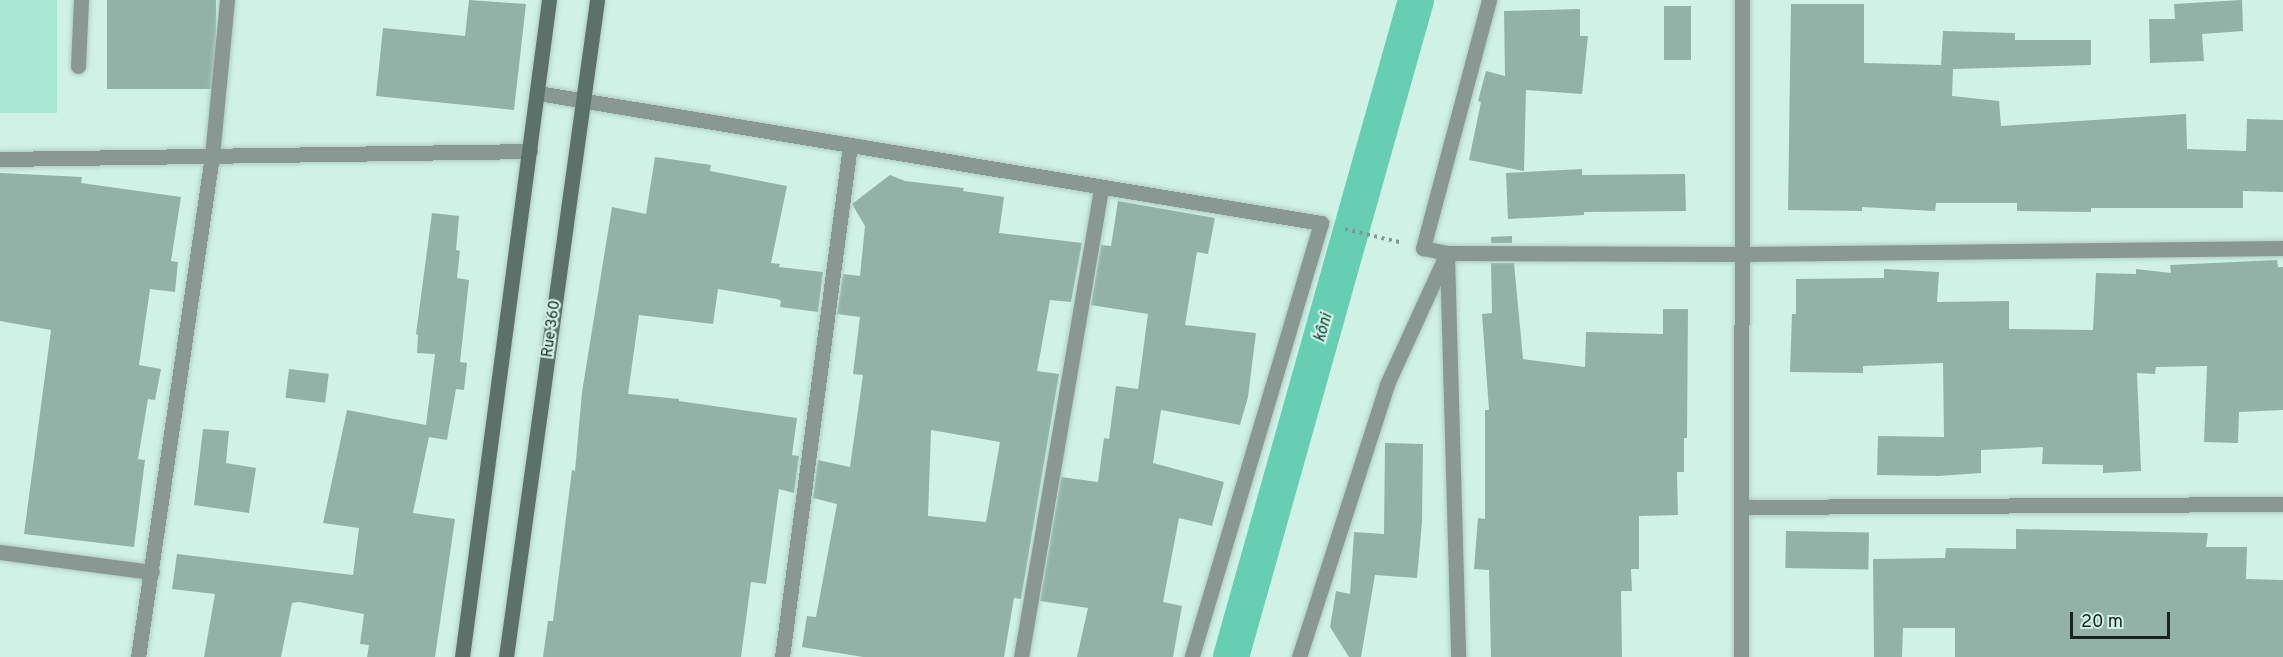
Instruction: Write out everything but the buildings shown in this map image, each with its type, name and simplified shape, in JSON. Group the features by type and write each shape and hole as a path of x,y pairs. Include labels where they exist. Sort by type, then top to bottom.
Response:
{"main road":[{"path":"462,657 549,0"},
{"name":"Rue 360","path":"506,657 597,0"}],"street":[{"path":"78,66 81,0"},
{"path":"138,657 212,156 227,0"},
{"path":"1489,0 1424,248 1447,253 1742,254 2283,248"},
{"path":"1741,657 1742,0"},
{"path":"538,93 1321,223 1192,657"},
{"path":"782,657 850,145"},
{"path":"0,159 530,151"},
{"path":"1021,657 1101,187"},
{"path":"1299,657 1387,384 1447,253"},
{"path":"1447,253 1458,657"},
{"path":"1741,507 2283,504"},
{"path":"0,552 152,572"}],"path":[{"path":"1343,228 1376,236"}],"green space":[{"path":"0,0 57,0 57,113 0,113"}],"waterway":[{"name":"kôni","path":"1231,657 1416,0"}]}
